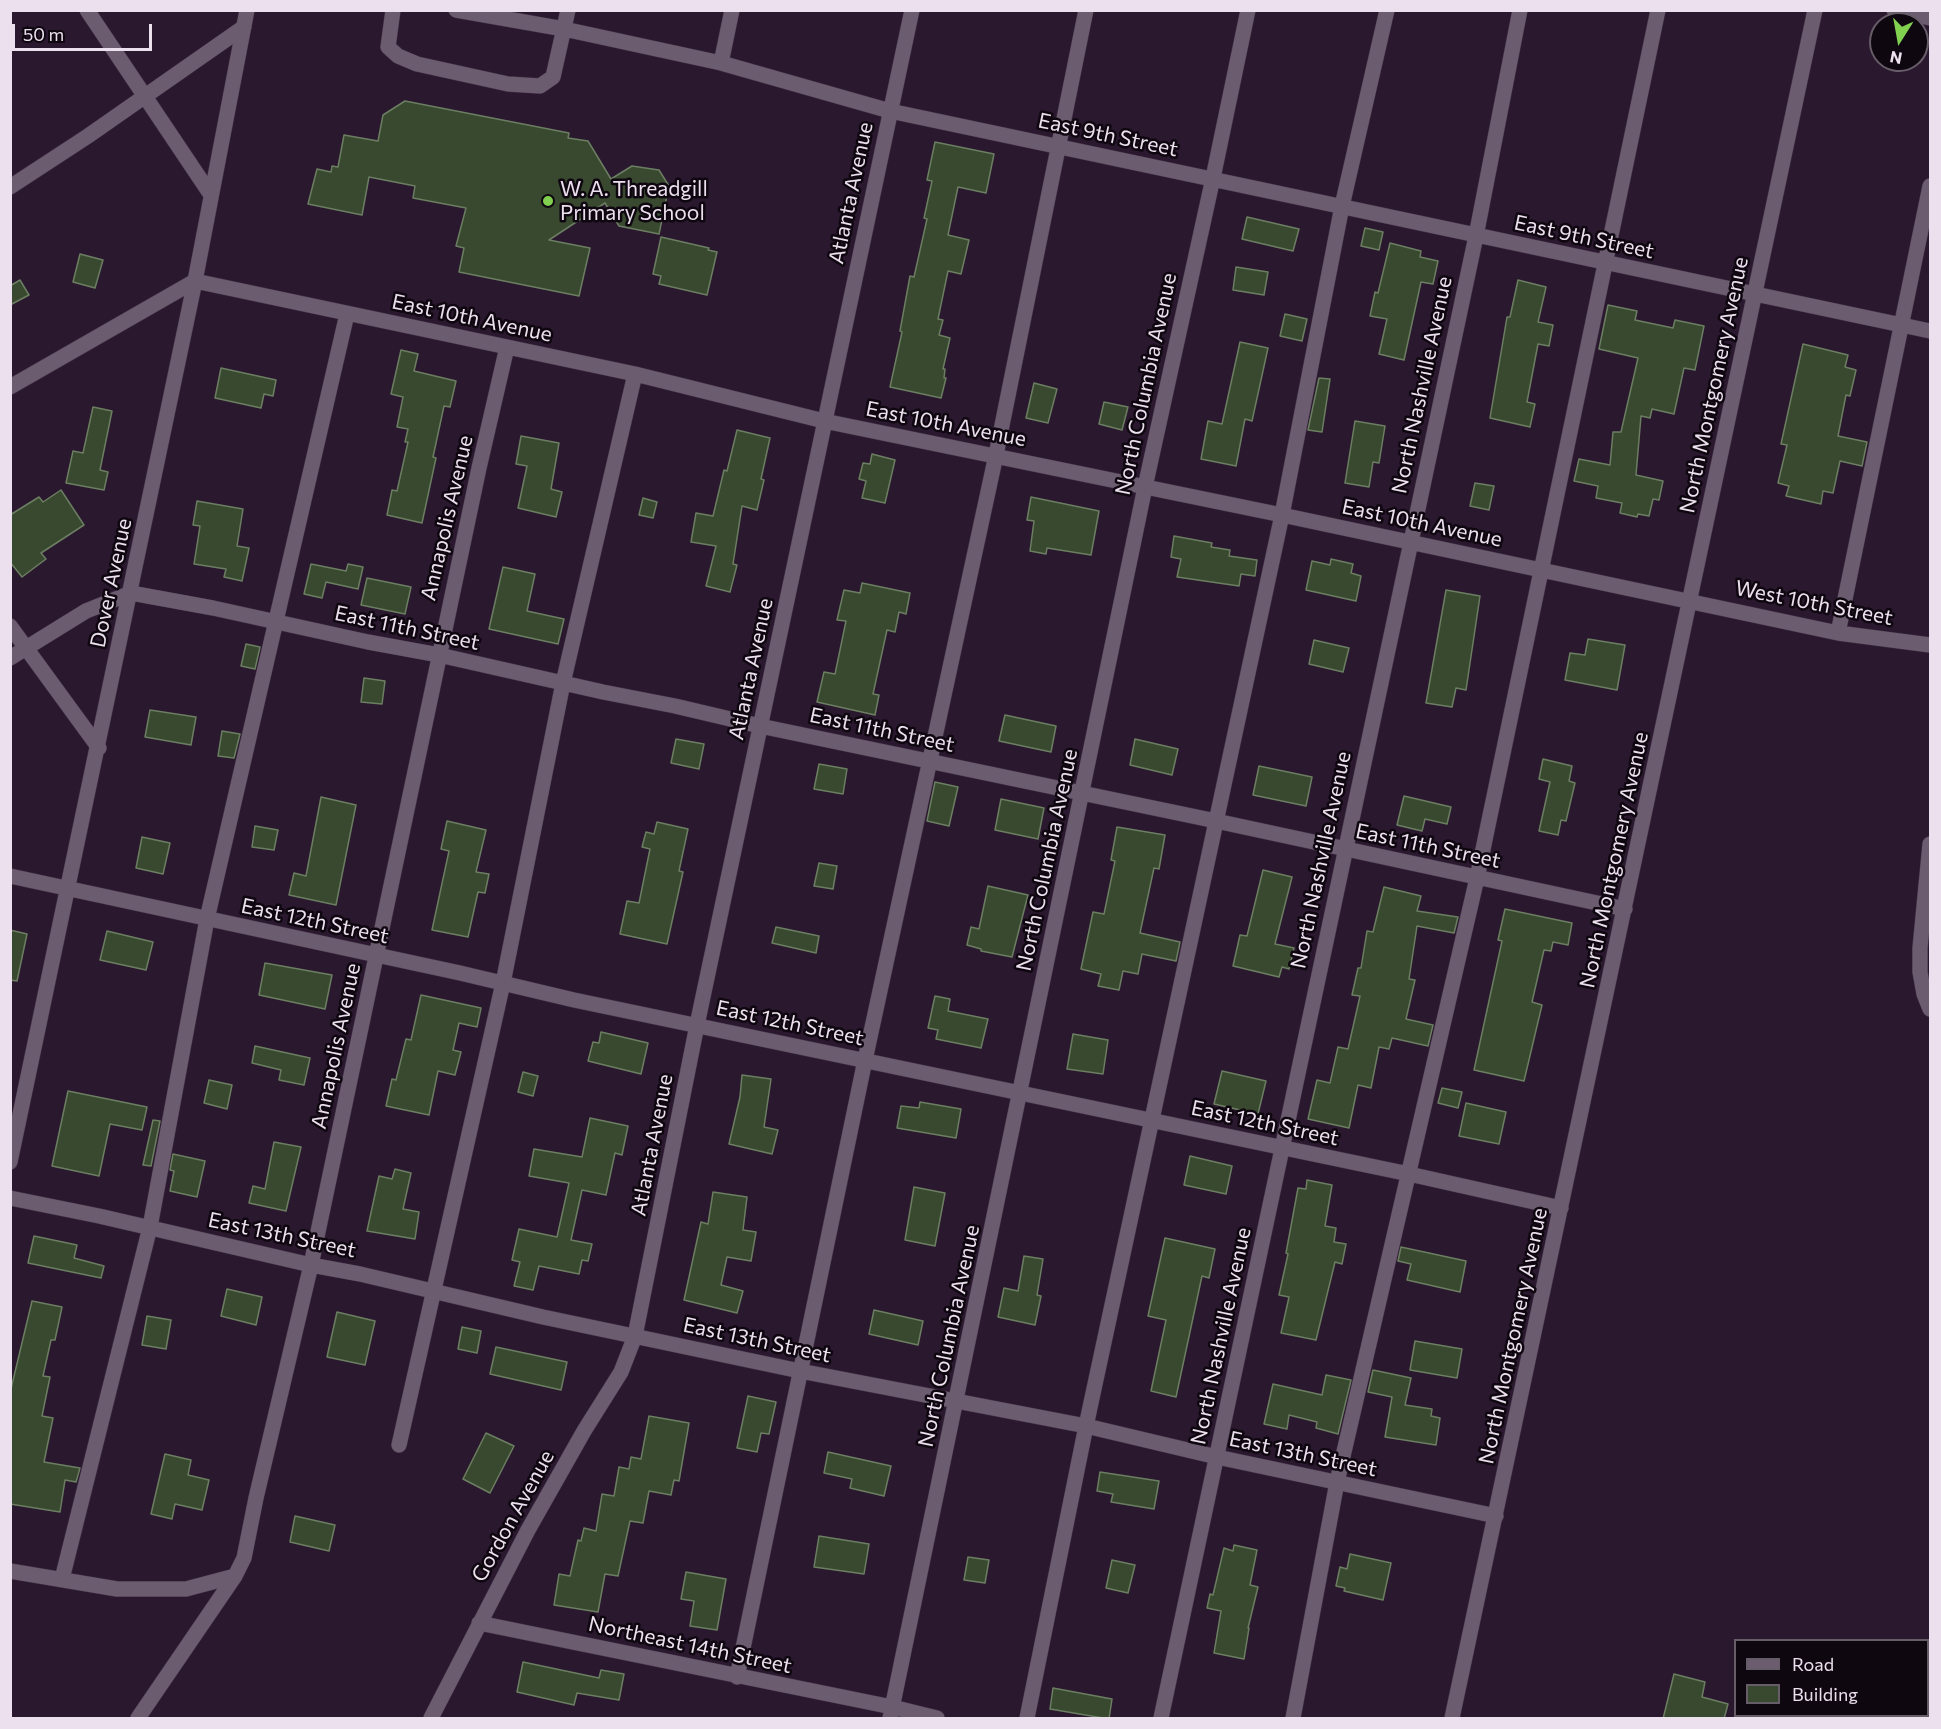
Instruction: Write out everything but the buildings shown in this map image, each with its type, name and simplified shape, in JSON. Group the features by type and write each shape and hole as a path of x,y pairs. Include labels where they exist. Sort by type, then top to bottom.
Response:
{"street":[{"path":"87,10 211,195"},
{"name":"Dover Avenue","path":"10,1162 131,593 195,281 247,10"},
{"path":"393,10 388,47 398,56 417,63 508,84 540,86 553,77 568,10"},
{"name":"East 9th Street","path":"456,10 564,29 721,63 890,111 1930,331"},
{"path":"721,63 732,10"},
{"name":"Atlanta Avenue","path":"635,1336 697,1025 912,10"},
{"path":"737,1677 865,1060 996,455 1086,10"},
{"name":"North Columbia Avenue","path":"891,1713 1145,487 1214,178 1248,10"},
{"path":"1027,1719 1086,1426 1282,514 1342,206 1387,10"},
{"name":"North Nashville Avenue","path":"1161,1719 1476,236 1520,10"},
{"path":"1293,1719 1337,1482 1477,878 1658,10"},
{"name":"North Montgomery Avenue","path":"1452,1719 1815,10"},
{"path":"1894,10 1930,18"},
{"path":"10,187 88,136 244,27"},
{"path":"1838,633 1930,186"},
{"path":"10,387 195,281"},
{"name":"East 10th Avenue","path":"195,281 635,374 825,421 1282,514 1409,543 1690,601"},
{"path":"62,1580 150,1227 207,919 347,314"},
{"name":"Annapolis Avenue","path":"138,1719 235,1576 244,1558 311,1265 439,655 507,347"},
{"path":"399,1444 503,983 563,683 635,374"},
{"path":"10,658 86,611 131,593"},
{"name":"East 11th Street","path":"131,593 439,655 760,726 1625,909"},
{"name":"West 10th Street","path":"1690,601 1838,633 1930,645"},
{"path":"10,626 99,748"},
{"path":"1930,844 1920,948 1920,972 1924,994 1930,1009"},
{"name":"East 12th Street","path":"10,876 574,1000 1409,1174 1561,1208"},
{"name":"East 13th Street","path":"10,1198 150,1227 543,1317 800,1371 1086,1426 1217,1457 1496,1516"},
{"name":"Gordon Avenue","path":"431,1719 479,1623 584,1431 621,1372 635,1336"},
{"path":"10,1571 117,1588 186,1589 235,1576"},
{"name":"Northeast 14th Street","path":"479,1623 737,1677 891,1713 937,1719"}],"place":[{"name":"W. A. Threadgill Primary School","path":"548,201"}]}
